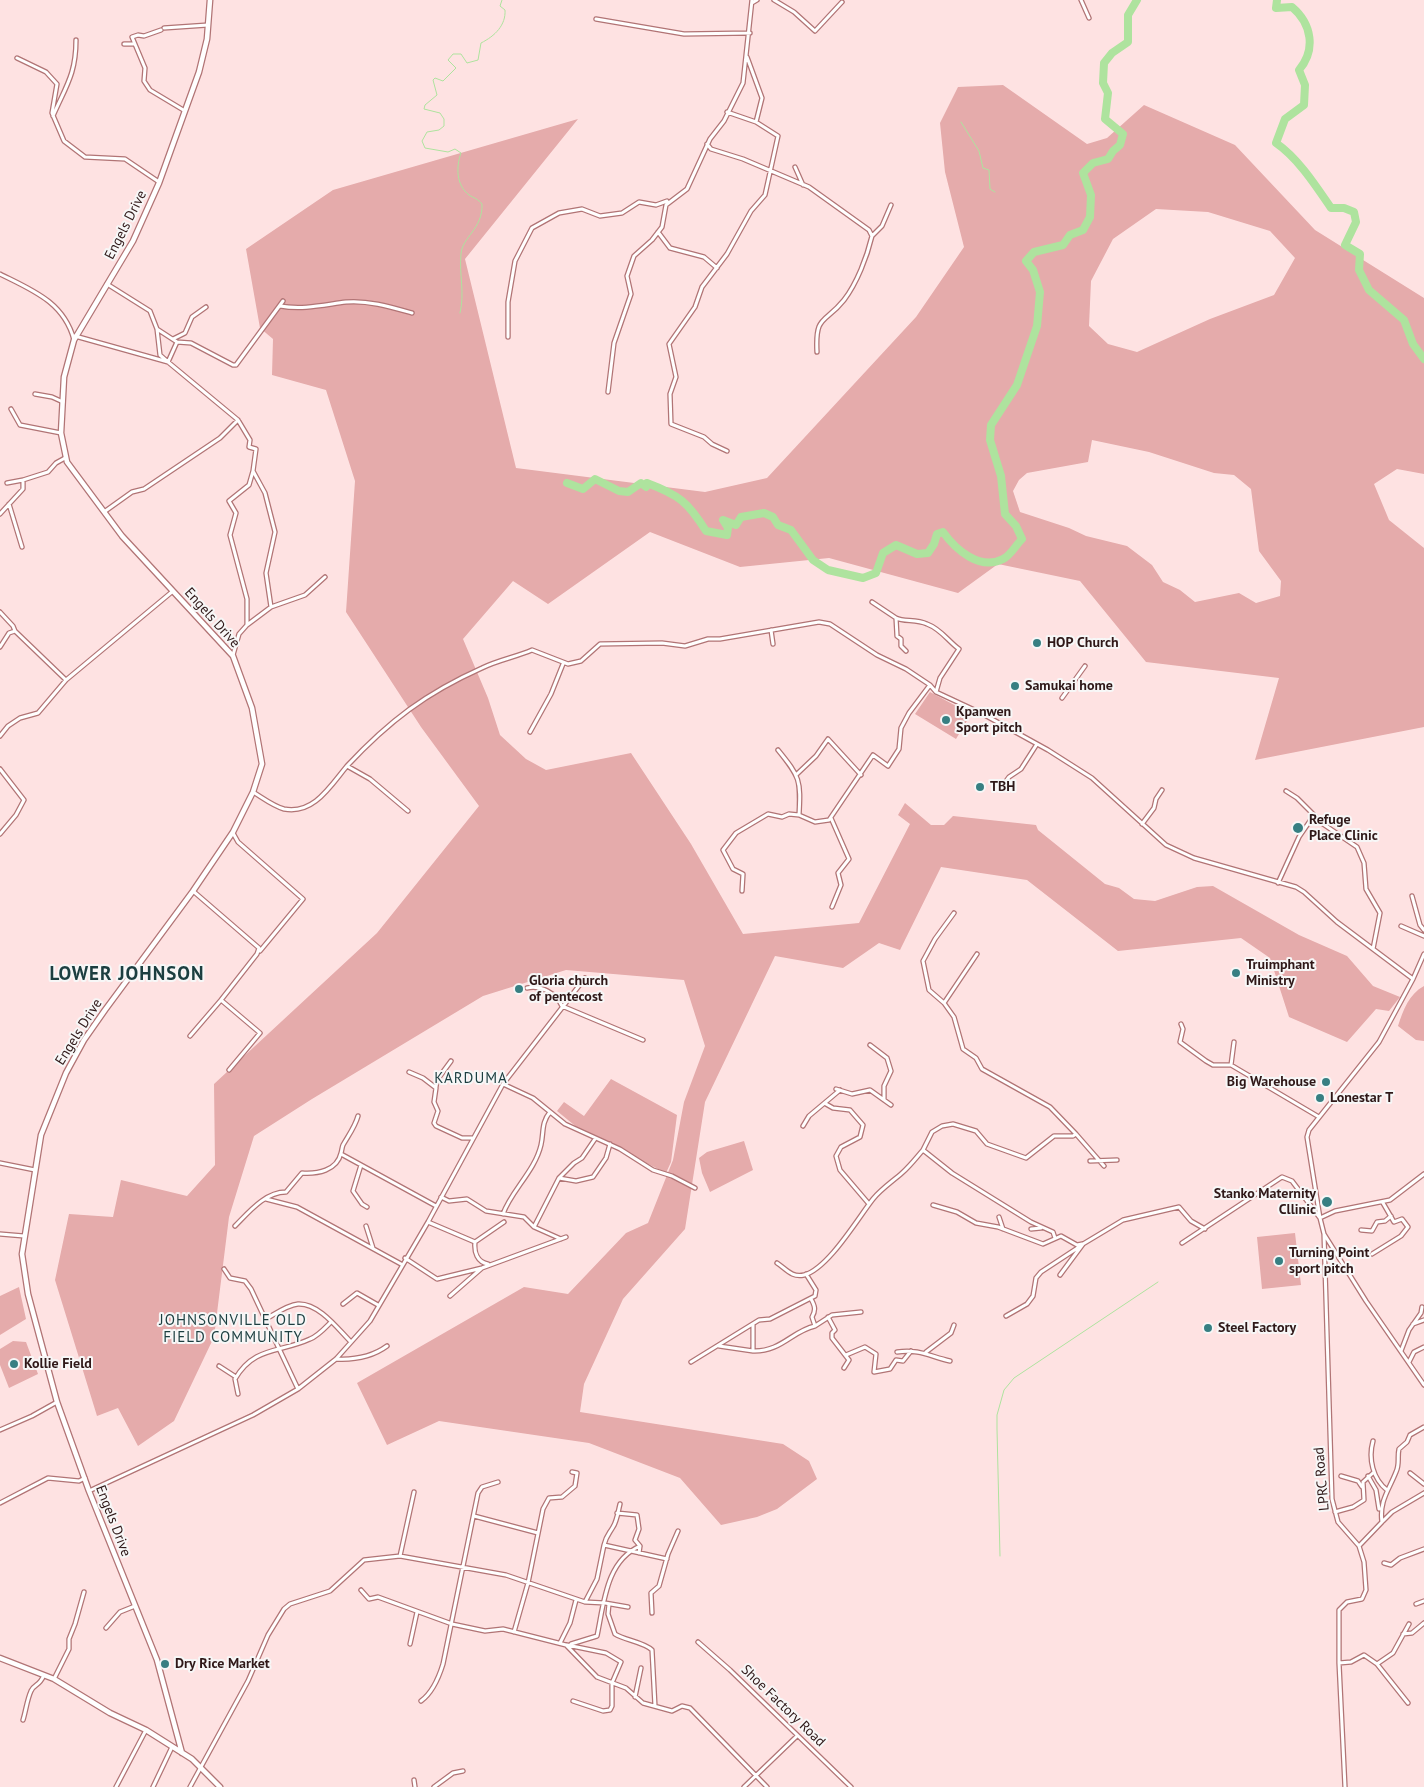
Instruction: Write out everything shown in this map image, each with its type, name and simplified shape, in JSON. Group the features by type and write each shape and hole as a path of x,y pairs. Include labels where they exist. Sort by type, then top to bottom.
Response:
{"street":[{"name":"Engels Drive","path":"182,1753 157,1660 89,1491 57,1402 28,1294 22,1254 41,1135 51,1109 84,1040 193,891 232,832 253,792 262,756 252,708 233,656 135,551 104,512 65,458 61,433 64,373 74,338 133,241 159,183 204,52 210,0"},
{"path":"608,392 614,343 631,294 627,276 634,256 652,240 662,227 666,205 687,188 708,144 724,121 727,112 744,83 752,2 757,0"},
{"path":"774,0 794,12 815,31 842,2"},
{"path":"1081,0 1089,18"},
{"path":"596,19 684,34 750,33"},
{"path":"185,111 150,90 144,81 145,68 132,37 144,36 163,29 208,25"},
{"path":"53,116 67,88 76,63 76,40"},
{"path":"124,44 135,44"},
{"path":"746,56 762,98 756,122"},
{"path":"17,58 46,72 57,84 53,116 64,141 85,157 125,159 159,183"},
{"path":"727,112 756,122 778,136 765,195 751,211 717,268 702,287 688,318 669,344 669,353 676,377 670,394 671,424 704,437 712,444 727,451"},
{"path":"708,144 711,149 743,158 804,185 869,230 872,236"},
{"path":"795,167 804,185"},
{"path":"508,337 508,302 515,261 532,228 559,213 582,209 600,216 622,213 639,202 656,205 671,201"},
{"path":"817,352 816,333 820,323 842,303 853,287 872,236 882,226 891,205"},
{"path":"658,232 670,248 704,257 717,268"},
{"path":"0,274 42,294 70,325 74,338 168,362"},
{"path":"107,284 150,311 157,329 160,355 238,420 250,440 249,447 256,450 249,485 229,501 236,513 230,535 246,599 248,626"},
{"path":"157,329 175,340 191,343 233,366 236,365 283,301"},
{"path":"280,306 300,309 347,302 384,305 412,313"},
{"path":"168,362 175,340 185,333 192,317 206,307"},
{"path":"35,394 52,397 63,403"},
{"path":"11,409 20,425 61,433"},
{"path":"104,512 132,492 144,489 220,438 238,420"},
{"path":"7,483 48,472 56,463 65,458"},
{"path":"253,471 265,493 275,532 266,573 271,607"},
{"path":"0,514 23,489 23,480"},
{"path":"10,504 22,547"},
{"path":"233,656 239,634 248,626 271,607 305,595 325,577"},
{"path":"0,736 8,726 20,718 38,713 66,680 172,591"},
{"path":"872,602 896,618 929,624 944,634 948,641 959,649 940,678 936,692"},
{"path":"0,612 13,626 15,631 66,680"},
{"path":"896,618 897,636 901,639 901,646 906,651"},
{"path":"253,792 284,809 306,808 320,798 347,766 400,714 442,688 482,668 532,650 563,664 581,661 600,644 662,643 685,646 708,639 720,639 820,622 830,624 877,655 906,669 930,685 936,692 982,713 1092,778 1166,845 1194,858 1304,892 1337,922 1413,979"},
{"path":"771,630 773,644"},
{"path":"0,647 9,633 15,631"},
{"path":"530,732 563,664"},
{"path":"1062,698 1085,666"},
{"path":"742,890 743,874 733,869 723,850 736,832 768,814 782,818 789,814 799,815 815,822 831,818 874,755 888,766 899,749 901,728 930,685"},
{"path":"797,774 816,756 828,739 861,775"},
{"path":"1001,788 1009,777 1021,769 1037,744"},
{"path":"778,750 797,774 800,793 799,815"},
{"path":"347,766 370,779 408,811"},
{"path":"0,769 24,800 16,815 0,834"},
{"path":"1142,824 1154,808 1156,799 1162,790"},
{"path":"1286,792 1295,796 1314,815 1357,847 1361,855 1366,889 1380,913 1373,949"},
{"path":"1278,883 1299,837 1314,815"},
{"path":"831,818 849,859 838,873 841,885 832,907"},
{"path":"190,1036 303,899 238,842 232,832"},
{"path":"193,891 259,948 260,951"},
{"path":"1412,896 1420,925 1424,930"},
{"path":"954,913 935,939 923,961 930,990 954,1016 963,1049 976,1058 982,1069 1050,1107 1104,1166"},
{"path":"1401,926 1424,936"},
{"path":"944,1003 977,954"},
{"path":"1424,954 1413,979 1378,1042 1319,1117 1307,1137 1324,1234 1424,1385"},
{"path":"89,1491 253,1416 298,1389 336,1359 370,1321 401,1264 428,1222 503,1084 585,978"},
{"path":"527,988 534,987 547,991 559,999 562,1006 643,1040"},
{"path":"221,1000 260,1033 229,1070"},
{"path":"1181,1024 1183,1029 1180,1042 1206,1061 1213,1065 1231,1065 1319,1117"},
{"path":"1231,1065 1234,1042"},
{"path":"870,1045 887,1058 891,1071 884,1086 884,1100"},
{"path":"451,1061 437,1080 434,1102 438,1111 434,1123 436,1126 462,1138 473,1138"},
{"path":"409,1072 423,1078 436,1088"},
{"path":"503,1084 533,1098 566,1124 594,1139 610,1144 653,1170 672,1176 695,1188"},
{"path":"803,1126 809,1116 826,1104 838,1089 852,1094 870,1090 891,1105"},
{"path":"826,1104 833,1108 850,1110 863,1125 860,1137 841,1147 836,1156 840,1170 869,1204"},
{"path":"503,1214 507,1202 520,1187 541,1145 544,1121 550,1112"},
{"path":"235,1226 266,1199 278,1192 286,1192 302,1173 315,1174 329,1169 341,1154 341,1148 356,1123 358,1116"},
{"path":"777,1263 791,1275 806,1274 828,1257 851,1231 869,1204 923,1150 932,1132 942,1126 953,1124 976,1131 987,1144 1026,1158 1054,1136 1073,1136 1076,1134"},
{"path":"534,1227 559,1178 582,1158 594,1139"},
{"path":"559,1178 576,1181 593,1177 606,1158 610,1144"},
{"path":"923,1150 952,1173 1042,1228 1053,1232 1056,1238"},
{"path":"341,1154 436,1206"},
{"path":"1090,1161 1117,1160"},
{"path":"0,1163 35,1170"},
{"path":"361,1165 353,1191 362,1204 367,1207"},
{"path":"1320,1218 1335,1211 1383,1203 1402,1193 1424,1174"},
{"path":"1182,1243 1282,1177 1292,1181 1320,1218"},
{"path":"441,1197 449,1201 467,1199 486,1211 524,1217 534,1227 561,1239"},
{"path":"266,1199 297,1207 401,1264"},
{"path":"1372,1254 1401,1236 1408,1227 1402,1219 1397,1222 1383,1203"},
{"path":"933,1206 957,1212 976,1223 1003,1229 1043,1244 1061,1236 1078,1245 1083,1244"},
{"path":"1006,1316 1028,1304 1033,1296 1036,1278 1041,1272 1123,1220 1179,1207 1191,1221 1205,1229"},
{"path":"1361,1230 1372,1231 1377,1222 1386,1221 1391,1216"},
{"path":"999,1217 1002,1220 1003,1229"},
{"path":"428,1222 475,1242"},
{"path":"490,1264 482,1263 478,1258 474,1251 475,1242 487,1231 504,1222"},
{"path":"366,1226 373,1249"},
{"path":"1031,1229 1042,1228"},
{"path":"0,1234 24,1236"},
{"name":"LPRC Road","path":"1324,1234 1332,1489 1338,1522 1359,1546 1364,1562 1366,1590 1362,1599 1347,1602 1339,1610 1339,1664 1345,1787"},
{"path":"450,1296 482,1268 566,1237"},
{"path":"1060,1275 1083,1244"},
{"path":"405,1258 437,1279 474,1268 482,1268"},
{"path":"224,1269 232,1280 245,1281 266,1319 298,1389"},
{"path":"691,1362 759,1320 770,1319 815,1296 816,1290 806,1274"},
{"path":"343,1304 357,1293 378,1305"},
{"path":"811,1299 815,1305 816,1312 812,1317 815,1326"},
{"path":"266,1319 296,1304 303,1304 316,1310 331,1322 350,1342"},
{"path":"1401,1351 1422,1307"},
{"path":"719,1346 763,1351 782,1345 828,1317 861,1312"},
{"path":"828,1317 835,1330 832,1333 832,1338 846,1355 849,1362 844,1368"},
{"path":"1412,1325 1424,1320"},
{"path":"238,1394 236,1377 251,1360 264,1352 310,1339 331,1322"},
{"path":"753,1325 753,1351"},
{"path":"926,1352 951,1333 954,1325"},
{"path":"336,1359 359,1358 376,1354 388,1346"},
{"path":"846,1355 865,1347 873,1350 876,1354 874,1372 890,1369 896,1360 903,1361 911,1351"},
{"path":"1409,1363 1414,1352 1424,1347"},
{"path":"897,1352 926,1352 950,1361"},
{"path":"220,1366 236,1377"},
{"path":"0,1430 32,1416 57,1402"},
{"path":"1382,1520 1382,1501 1397,1471 1400,1460 1399,1448 1407,1442 1410,1435 1424,1427"},
{"path":"1373,1441 1370,1453 1374,1472 1381,1485 1387,1490"},
{"path":"514,1632 528,1583 543,1509 549,1498 562,1497 575,1486 577,1473 572,1472"},
{"path":"1335,1512 1352,1508 1364,1500 1363,1482 1374,1472"},
{"path":"1410,1473 1424,1484"},
{"path":"1341,1476 1358,1481 1363,1487"},
{"path":"1368,1476 1376,1490 1379,1515 1382,1520"},
{"path":"0,1503 48,1478 79,1481 85,1478"},
{"path":"421,1701 426,1697 440,1672 452,1624 478,1493 482,1487 498,1482"},
{"path":"400,1556 414,1492"},
{"path":"1359,1546 1382,1520 1392,1512 1424,1494"},
{"path":"585,1602 597,1579 604,1545 620,1504"},
{"path":"617,1513 636,1516 639,1529 636,1540 640,1546 639,1553"},
{"path":"474,1516 538,1533"},
{"path":"652,1613 651,1593 658,1586 678,1531"},
{"path":"604,1545 666,1560"},
{"path":"566,1645 597,1636 607,1603 610,1578 629,1550 640,1546"},
{"path":"1384,1563 1391,1565 1400,1558 1424,1549"},
{"path":"190,1787 248,1682 268,1635 284,1609 290,1604 330,1591 364,1560 400,1556 462,1569 506,1575 576,1600 628,1607"},
{"path":"361,1590 369,1599 378,1597 452,1624 485,1631 503,1629 560,1644 606,1653 620,1660 612,1683 612,1706 610,1710 603,1711 573,1702"},
{"path":"54,1679 69,1649 68,1639 75,1624 84,1592"},
{"path":"560,1644 570,1623 576,1600"},
{"path":"1416,1604 1424,1601"},
{"path":"607,1603 608,1614 615,1634 629,1638 633,1643 652,1650 656,1706"},
{"path":"106,1628 120,1612 135,1606"},
{"path":"410,1644 417,1612"},
{"path":"1403,1634 1412,1633 1424,1623"},
{"path":"1377,1664 1393,1653 1409,1624"},
{"name":"Shoe Factory Road","path":"698,1642 851,1787"},
{"path":"566,1645 597,1677 626,1688 635,1698 643,1703 672,1711 682,1706 690,1708 766,1787"},
{"path":"1339,1664 1351,1662 1364,1655 1377,1664 1408,1703"},
{"path":"0,1658 54,1679 110,1712 146,1730 202,1768 220,1787"},
{"path":"635,1698 641,1668"},
{"path":"23,1720 31,1691 41,1684 44,1675"},
{"path":"116,1787 146,1730"},
{"path":"744,1787 798,1736"},
{"path":"153,1787 172,1747"},
{"path":"434,1787 453,1773 463,1771"},
{"path":"414,1780 415,1787"}],"shaded area":[{"path":"1003,85 1087,144 1107,138 1144,105 1235,145 1315,230 1424,298 1424,474 1397,469 1374,484 1389,520 1424,548 1424,727 1255,760 1279,678 1146,662 1080,581 998,564 958,593 829,558 740,567 650,532 548,604 513,581 463,639 488,698 500,735 526,759 546,770 631,753 691,844 743,934 859,923 910,824 898,815 905,803 931,825 944,825 953,816 1036,825 1038,830 1105,884 1119,888 1134,899 1155,901 1197,887 1213,886 1299,935 1347,956 1373,986 1400,997 1389,1011 1376,1009 1347,1042 1289,1017 1270,958 1241,938 1118,951 1027,880 941,867 900,950 879,943 843,968 775,956 705,1102 685,1229 623,1299 584,1384 580,1412 783,1444 809,1461 817,1479 777,1509 757,1517 721,1525 680,1478 589,1443 439,1421 387,1445 357,1383 524,1287 568,1294 626,1233 648,1223 673,1160 684,1102 705,1046 684,980 566,970 483,996 254,1136 229,1217 214,1337 174,1421 138,1446 118,1408 97,1416 55,1280 69,1214 113,1217 121,1180 187,1196 215,1165 214,1084 377,933 479,806 421,727 346,612 355,481 326,390 272,375 273,339 260,328 246,249 333,190 578,119 465,259 516,468 705,492 767,478 916,317 964,247 945,172 940,123 958,87","holes":["1156,209 1208,212 1270,231 1295,258 1274,295 1210,319 1137,352 1108,344 1089,326 1091,281 1113,239","1092,440 1149,452 1214,473 1234,475 1251,489 1259,551 1281,581 1280,596 1256,603 1239,593 1195,602 1180,590 1163,582 1152,565 1127,546 1086,536 1069,528 1020,512 1013,491 1019,480 1027,473 1088,462"]},
{"name":"Kpanwen Sport pitch","path":"930,692 971,714 956,739 915,714"},
{"path":"1424,986 1424,1041 1416,1040 1398,1026 1404,1008 1410,998"},
{"path":"611,1079 677,1115 671,1162 666,1173 579,1129 557,1111 564,1102 584,1116"},
{"path":"744,1141 753,1170 710,1192 702,1173 699,1158 707,1152"},
{"name":"Turning Point sport pitch","path":"1295,1233 1301,1285 1262,1289 1257,1237"},
{"path":"19,1287 26,1319 0,1335 0,1296"},
{"path":"13,1341 26,1342 38,1374 9,1388 0,1365 0,1349"}],"waterway":[{"path":"460,313 462,298 462,248 479,220 482,204 469,195 459,181 458,164 461,153 455,149 448,152 425,148 422,141 427,132 439,130 444,126 444,119 440,113 424,109 425,105 437,95 433,80 435,78 443,81 456,68 448,60 453,54 461,54 467,63 478,60 481,43 491,37 502,25 505,15 505,10 500,6 502,0"},
{"path":"567,483 583,489 595,479 619,491 628,492 641,483 646,487 647,483 667,491 682,501 694,513 706,531 727,535 728,528 723,520 736,525 741,517 764,513 773,517 778,525 791,530 813,560 828,570 863,578 876,573 883,553 896,545 917,554 928,553 934,544 937,534 943,532 962,552 977,560 994,562 1008,555 1022,539 1016,526 1005,514 1001,476 990,440 991,425 1017,385 1037,326 1040,292 1033,270 1026,261 1034,252 1063,245 1070,235 1083,230 1090,217 1091,195 1083,173 1093,163 1108,159 1120,145 1123,134 1105,119 1108,93 1103,83 1104,63 1112,53 1128,42 1128,15 1137,0"},
{"path":"1277,0 1276,8 1292,7 1299,14 1307,29 1310,46 1308,54 1299,70 1305,85 1304,105 1285,119 1276,143 1299,164 1331,208 1344,208 1354,212 1356,222 1345,245 1360,254 1359,270 1369,290 1404,320 1413,344 1424,359"},
{"path":"961,122 979,151 983,168 989,170 990,189 995,192"},
{"path":"1000,1556 997,1415 1004,1390 1014,1378 1158,1282"}],"place":[{"name":"HOP Church","path":"1037,643"},
{"name":"Samukai home","path":"1015,686"},
{"name":"Kpanwen Sport pitch","path":"946,720"},
{"name":"TBH","path":"980,787"},
{"name":"Refuge Place Clinic","path":"1298,828"},
{"name":"Truimphant Ministry","path":"1236,973"},
{"name":"Gloria church of pentecost","path":"519,989"},
{"name":"Big Warehouse","path":"1326,1082"},
{"name":"Lonestar T","path":"1320,1098"},
{"name":"Stanko Maternity Cllinic","path":"1327,1202"},
{"name":"Turning Point sport pitch","path":"1279,1261"},
{"name":"Steel Factory","path":"1208,1328"},
{"name":"Kollie Field","path":"14,1364"},
{"name":"Dry Rice Market","path":"165,1664"}],"district":[{"name":"LOWER JOHNSON","path":"127,975"},
{"name":"KARDUMA","path":"471,1079"},
{"name":"JOHNSONVILLE OLD FIELD COMMUNITY","path":"233,1330"}]}
